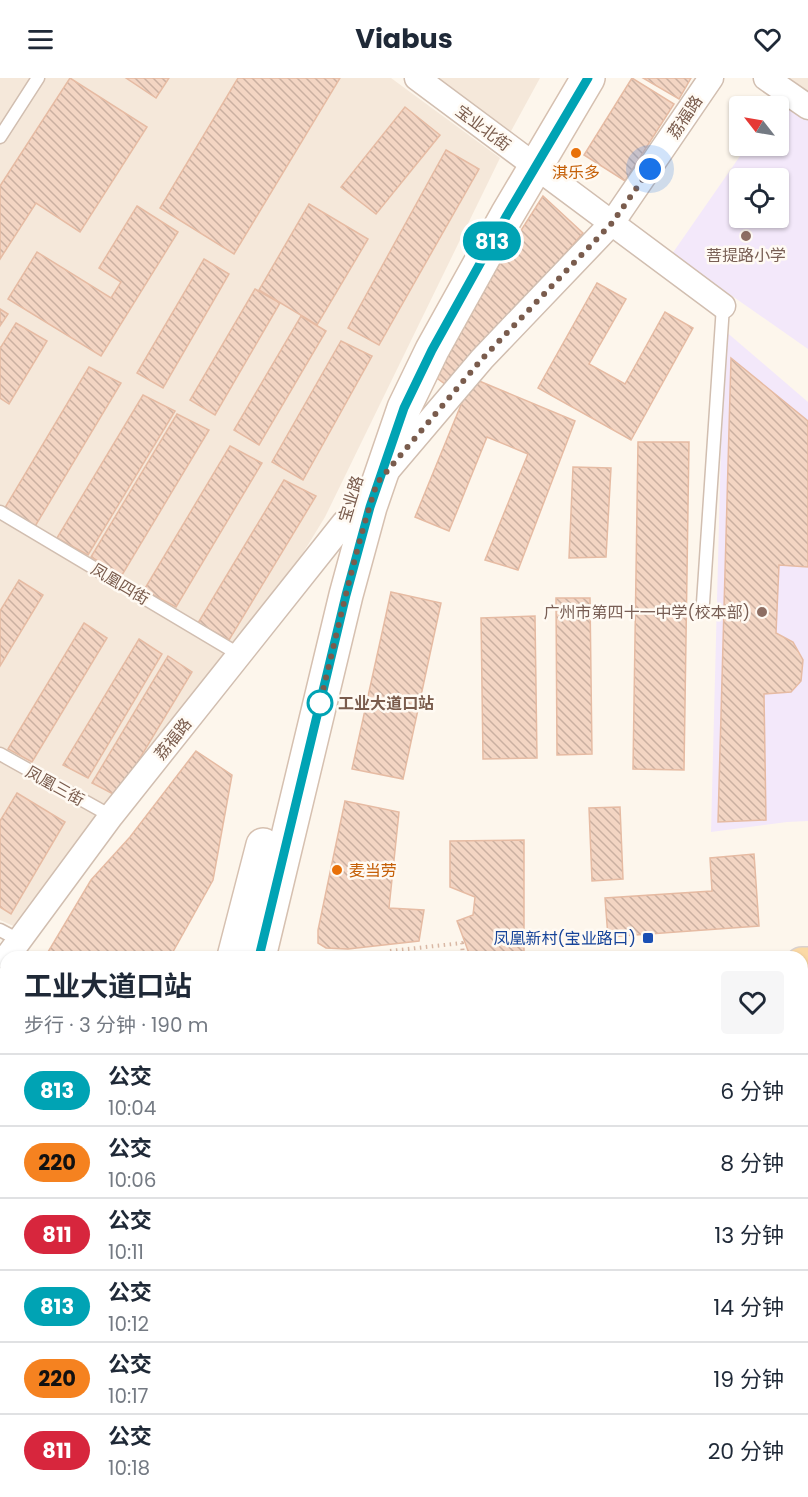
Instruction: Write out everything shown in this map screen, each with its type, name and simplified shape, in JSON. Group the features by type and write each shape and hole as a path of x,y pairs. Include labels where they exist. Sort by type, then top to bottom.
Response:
{"main road":[{"name":"宝业路","path":"260,951 346,595 377,483 404,408 432,350 507,215 527,160 564,78"},
{"name":"宝业路","path":"236,951 320,612 364,456 380,414 408,352 449,275 527,160 588,78"}],"street":[{"name":"宝业北街","path":"417,78 723,306"},
{"name":"荔福路","path":"377,483 482,359 612,223 711,78"},
{"path":"766,78 808,107"},
{"name":"荔福路","path":"8,946 344,523"}],"lane":[{"path":"0,137 38,78"},
{"path":"703,603 723,306"},
{"name":"凤凰四街","path":"0,512 240,655"},
{"name":"凤凰三街","path":"0,754 111,816"}],"path":[{"path":"390,951 462,943 463,951"}],"shaded area":[{"path":"0,78 391,78 500,158 325,517 284,584 18,928 0,920"},
{"path":"435,78 540,78 510,133"},
{"path":"780,78 808,78 808,96"},
{"name":"菩提路小学","path":"789,107 808,119 808,349 672,254 729,172 729,228 789,228 789,168 732,168 740,156 789,156"},
{"name":"广州市第四十一中学(校本部)","path":"724,330 808,402 808,821 711,832"}],"building":[{"path":"70,78 147,127 80,232 36,203 0,259 0,186"},
{"path":"126,78 169,78 156,98"},
{"path":"238,78 340,78 234,254 160,208"},
{"path":"632,78 674,104 625,181 584,155"},
{"path":"643,78 691,78 679,99"},
{"path":"405,107 440,135 376,214 341,187"},
{"path":"446,150 479,169 379,345 348,328"},
{"path":"543,196 583,233 449,387 430,373"},
{"path":"309,204 368,239 317,325 259,290"},
{"path":"137,206 178,232 101,356 8,299 37,252 111,298 121,282 99,268"},
{"path":"204,259 229,274 163,388 137,373"},
{"path":"597,283 626,299 589,364 625,384 665,312 693,328 631,440 538,388"},
{"path":"255,289 280,303 215,415 190,400"},
{"path":"0,309 8,314 0,326"},
{"path":"301,316 326,331 259,445 234,430"},
{"path":"16,323 47,341 9,404 0,398 0,347"},
{"path":"341,341 372,356 303,480 272,462"},
{"name":"广州市第四十一中学(校本部)","path":"731,358 808,421 808,567 779,565 776,633 793,642 803,660 801,681 791,692 764,694 766,820 718,822"},
{"path":"89,367 121,383 34,528 3,511"},
{"path":"472,378 575,421 518,570 485,560 528,454 487,437 449,531 415,517"},
{"path":"143,395 175,411 88,555 57,538"},
{"path":"177,414 209,430 122,575 91,557"},
{"path":"638,442 689,442 684,770 633,769"},
{"path":"230,446 262,463 176,607 144,590"},
{"path":"573,467 611,468 606,557 569,558"},
{"path":"284,480 316,496 229,640 198,623"},
{"path":"19,580 43,595 0,666 0,611"},
{"path":"391,592 441,603 403,779 352,769"},
{"path":"556,598 590,598 592,754 557,755"},
{"path":"535,616 537,758 483,759 481,618"},
{"path":"84,623 107,638 32,762 8,749"},
{"path":"139,639 162,654 88,778 63,765"},
{"path":"168,656 192,672 117,796 92,783"},
{"path":"196,751 232,775 213,880 173,951 49,951 91,880 130,837"},
{"path":"17,793 65,822 11,914 0,907 0,821"},
{"path":"345,801 399,812 389,908 424,910 419,941 348,949 326,948 318,943 318,930"},
{"path":"620,807 623,879 592,881 589,808"},
{"path":"524,840 524,951 468,951 457,921 473,915 475,897 450,887 450,841"},
{"path":"754,854 759,926 608,937 605,898 712,891 710,858"}],"bus line":[{"name":"813","path":"260,951 346,595 387,453 404,408 432,350 507,215 588,78"}],"place":[{"name":"淇乐多","path":"576,153"},
{"name":"菩提路小学","path":"746,236"},
{"name":"广州市第四十一中学(校本部)","path":"762,612"},
{"name":"工业大道口站","path":"320,703"},
{"name":"麦当劳","path":"337,870"},
{"name":"凤凰新村(宝业路口)","path":"648,938"}],"route":[{"path":"320,703 319,706 346,595 377,483 482,359 612,223 650,169"}]}
